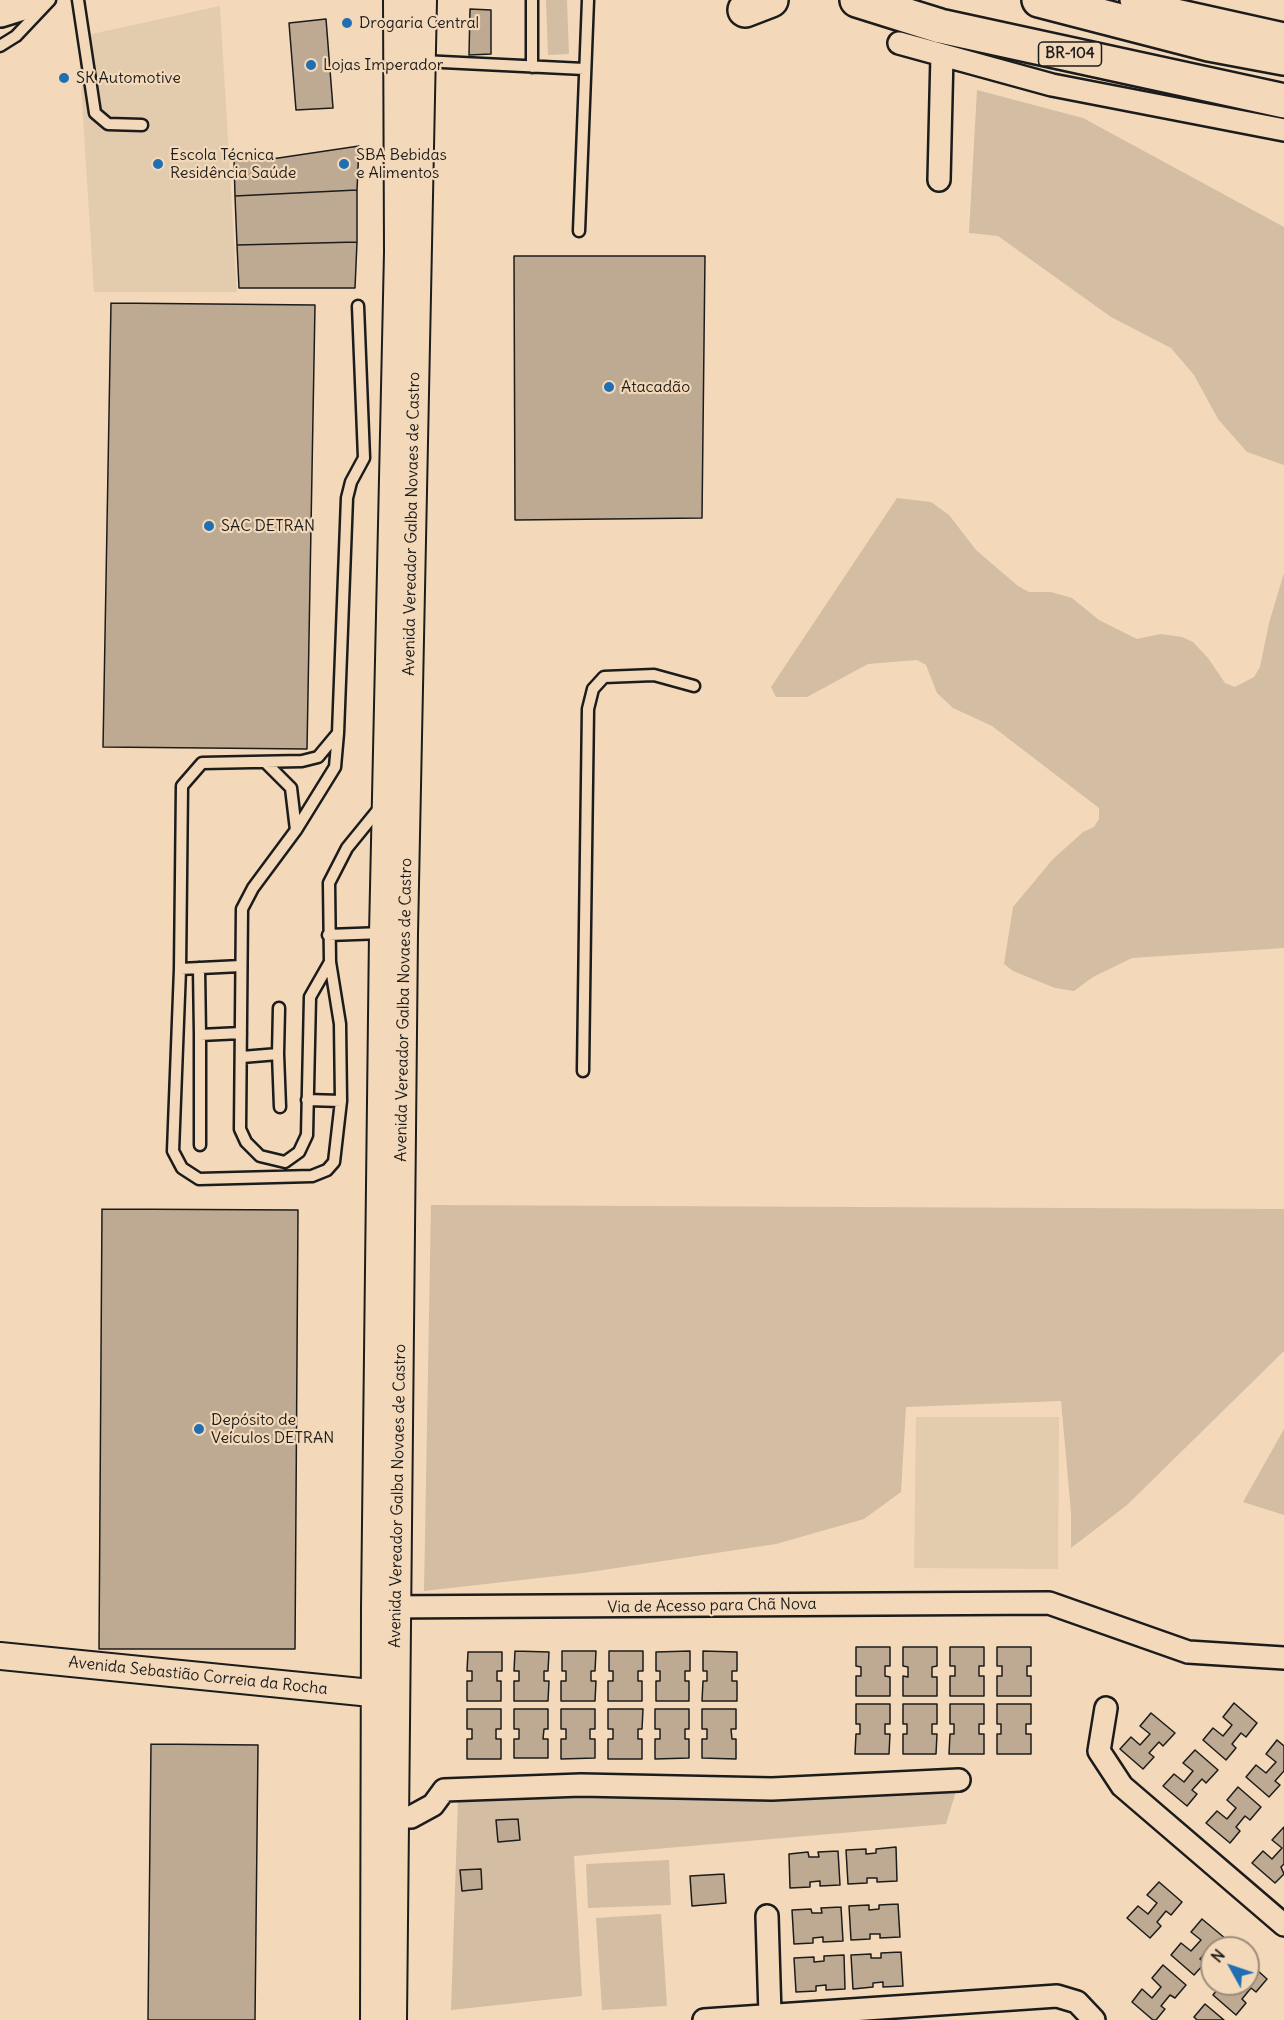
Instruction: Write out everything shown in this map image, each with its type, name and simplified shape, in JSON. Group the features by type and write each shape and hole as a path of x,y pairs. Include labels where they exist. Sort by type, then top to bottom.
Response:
{"highway":[{"path":"0,10 32,0"},
{"name":"BR-104","path":"857,0 940,26 1097,67 1284,101"},
{"path":"1039,0 1209,44 1284,58"}],"street":[{"name":"Avenida Vereador Galba Novaes de Castro","path":"394,933 386,800 398,252 397,0"},
{"name":"Avenida Vereador Galba Novaes de Castro","path":"374,2020 385,1695 394,933 423,0"},
{"path":"1131,0 1284,34"},
{"path":"899,43 1052,84 1115,91 1284,130"},
{"path":"939,180 942,55"},
{"name":"Via de Acesso para Chã Nova","path":"386,1607 1049,1602 1188,1652 1284,1658"},
{"name":"Avenida Sebastião Correia da Rocha","path":"0,1656 385,1695"},
{"name":"Avenida Vereador Galba Novaes de Castro","path":"385,1695 393,1816 393,2020"},
{"path":"1106,1708 1099,1751 1122,1786 1284,1925"},
{"path":"393,1816 411,1817 433,1805 444,1790 580,1785 783,1788 959,1780"},
{"path":"767,1916 770,2015"},
{"path":"704,2020 1057,1996 1077,2002 1094,2020"}],"lane":[{"path":"0,46 16,36 51,0"},
{"path":"78,0 95,113 108,124 142,125"},
{"path":"532,0 532,67"},
{"path":"579,231 588,0"},
{"path":"420,61 584,69"},
{"path":"330,962 310,997 307,1135 299,1152 285,1162 260,1156 246,1142 240,1129 242,909 253,888 296,830 335,767 347,498 351,482 364,458 358,306"},
{"path":"584,1071 588,709 593,689 604,677 654,675 694,686"},
{"path":"338,733 318,757 302,761 202,763 182,786 180,969 173,1151 182,1168 199,1179 312,1176 327,1170 334,1162 341,1101 340,1023 330,962 329,883 347,848 386,800"},
{"path":"266,762 291,788 296,830"},
{"path":"328,935 394,933"},
{"path":"180,969 241,966"},
{"path":"199,968 200,1145"},
{"path":"279,1008 280,1107"},
{"path":"200,1035 242,1033"},
{"path":"242,1057 279,1054"},
{"path":"307,1100 341,1101"}],"shaded area":[{"path":"546,0 567,0 569,54 548,55"},
{"name":"Escola Técnica Residência Saúde","path":"220,6 237,292 94,292 78,37"},
{"path":"977,90 1083,118 1284,227 1284,465 1247,452 1218,419 1194,375 1171,348 1111,317 998,236 969,233"},
{"path":"897,498 931,502 949,515 976,550 1018,586 1029,592 1051,592 1072,598 1099,620 1137,639 1160,634 1182,637 1193,642 1208,658 1225,683 1235,687 1254,677 1260,667 1269,623 1284,573 1284,948 1132,958 1093,977 1074,991 1055,988 1013,971 1004,964 1013,907 1053,859 1083,832 1094,827 1099,819 1099,808 992,726 953,708 937,693 926,665 917,660 868,664 807,697 776,697 771,687"},
{"path":"431,1205 1284,1209 1284,1351 1127,1505 1071,1548 1071,1512 1061,1401 906,1407 901,1492 864,1519 776,1544 583,1573 424,1591"},
{"path":"916,1417 1059,1417 1058,1569 914,1568"},
{"path":"1284,1429 1284,1515 1243,1502"},
{"path":"957,1788 946,1824 574,1856 582,1996 451,2010 458,1799"},
{"path":"669,1860 671,1905 588,1908 586,1864"},
{"path":"661,1914 667,2006 602,2010 596,1918"}],"building":[{"path":"470,9 491,10 491,54 469,55"},
{"name":"Lojas Imperador","path":"326,19 333,108 296,110 289,23"},
{"path":"359,146 357,190 235,196 234,158 265,160"},
{"path":"357,190 357,242 237,245 235,196"},
{"path":"357,242 355,288 239,288 237,245"},
{"name":"Atacadão","path":"514,256 705,256 702,518 515,520"},
{"name":"SAC DETRAN","path":"111,303 315,305 307,749 103,747"},
{"name":"Depósito de Veículos DETRAN","path":"102,1209 298,1210 295,1649 99,1649"},
{"path":"856,1647 890,1647 890,1666 885,1666 885,1676 890,1677 890,1696 856,1696 856,1676 861,1676 861,1667 856,1666"},
{"path":"903,1647 937,1647 937,1666 932,1667 932,1677 937,1677 937,1696 903,1696 903,1676 908,1677 908,1667 903,1666"},
{"path":"950,1647 984,1647 984,1666 979,1666 979,1676 984,1676 984,1696 950,1696 950,1676 955,1676 955,1666 950,1666"},
{"path":"997,1647 1031,1647 1031,1666 1027,1666 1027,1676 1031,1676 1031,1696 997,1696 997,1676 1002,1676 1002,1666 997,1666"},
{"path":"515,1651 549,1652 548,1671 544,1671 544,1681 549,1681 548,1701 514,1701 514,1681 519,1681 519,1671 514,1671"},
{"path":"562,1651 596,1651 595,1671 591,1671 591,1681 596,1681 595,1701 561,1701 561,1681 566,1681 566,1671 562,1671"},
{"path":"609,1651 643,1651 643,1671 638,1671 638,1681 642,1681 642,1701 608,1701 608,1681 613,1681 613,1671 609,1671"},
{"path":"690,1651 690,1671 685,1671 685,1681 689,1681 689,1701 656,1701 656,1681 660,1681 660,1671 656,1671 656,1652"},
{"path":"703,1651 737,1652 737,1671 732,1671 732,1681 737,1681 737,1701 702,1701 703,1681 707,1681 707,1671 703,1671"},
{"path":"468,1652 502,1652 502,1671 497,1671 497,1681 501,1681 501,1701 467,1701 467,1681 472,1681 472,1671 467,1671"},
{"path":"1234,1703 1257,1723 1246,1737 1241,1733 1232,1744 1236,1748 1226,1760 1203,1740 1213,1728 1223,1736 1232,1725 1223,1717"},
{"path":"856,1704 890,1704 890,1724 885,1724 885,1734 890,1734 889,1754 855,1754 856,1734 860,1734 860,1724 856,1724"},
{"path":"903,1704 937,1704 937,1724 932,1724 932,1734 937,1734 936,1754 903,1754 903,1734 907,1734 907,1724 903,1724"},
{"path":"950,1704 984,1704 984,1724 979,1724 979,1734 984,1734 984,1754 949,1754 950,1734 954,1734 954,1724 950,1724"},
{"path":"997,1704 1031,1704 1031,1724 1026,1724 1026,1734 1031,1734 1031,1754 997,1754 997,1734 1001,1734 1001,1724 997,1724"},
{"path":"467,1709 501,1709 501,1729 496,1729 496,1739 501,1739 501,1759 467,1759 467,1739 472,1739 472,1729 467,1729"},
{"path":"514,1709 548,1709 548,1729 544,1729 543,1739 548,1739 548,1758 514,1758 514,1739 519,1739 519,1729 514,1729"},
{"path":"561,1709 595,1709 595,1729 590,1729 590,1739 595,1739 595,1758 561,1759 561,1739 566,1739 566,1729 561,1729"},
{"path":"608,1709 643,1709 642,1729 638,1729 638,1739 642,1739 642,1759 608,1759 608,1739 613,1739 613,1729 608,1729"},
{"path":"655,1709 689,1709 689,1729 685,1729 685,1739 689,1739 689,1758 655,1759 655,1739 660,1739 660,1729 655,1729"},
{"path":"702,1709 736,1709 736,1729 731,1729 732,1739 736,1739 736,1759 702,1758 702,1739 707,1739 707,1729 702,1729"},
{"path":"1151,1713 1175,1733 1163,1746 1159,1742 1149,1753 1154,1757 1143,1769 1120,1749 1131,1737 1140,1745 1150,1734 1140,1726"},
{"path":"1277,1740 1284,1746 1284,1771 1275,1781 1280,1785 1269,1797 1246,1777 1256,1765 1266,1773 1276,1762 1266,1754"},
{"path":"151,1744 258,1745 255,2020 148,2020"},
{"path":"1195,1750 1218,1770 1206,1783 1202,1779 1192,1790 1197,1794 1187,1806 1163,1786 1174,1774 1184,1782 1193,1771 1183,1763"},
{"path":"1238,1787 1261,1807 1250,1820 1245,1816 1236,1827 1240,1831 1230,1843 1206,1823 1217,1811 1227,1819 1236,1808 1227,1800"},
{"path":"518,1819 520,1840 498,1842 496,1820"},
{"path":"1284,1827 1284,1864 1281,1867 1284,1874 1275,1883 1252,1863 1263,1851 1272,1859 1282,1848 1272,1840"},
{"path":"896,1847 897,1881 877,1882 877,1878 867,1878 867,1883 848,1884 846,1850 866,1849 866,1854 876,1853 876,1849"},
{"path":"838,1851 840,1885 820,1886 820,1881 810,1882 810,1887 790,1888 789,1854 808,1852 809,1857 819,1857 818,1852"},
{"path":"481,1869 482,1889 462,1891 460,1870"},
{"path":"724,1874 726,1903 692,1906 690,1876"},
{"path":"1159,1882 1182,1902 1171,1915 1166,1911 1157,1922 1161,1926 1150,1938 1127,1918 1138,1906 1148,1914 1157,1903 1147,1895"},
{"path":"898,1904 900,1937 880,1938 880,1934 870,1934 870,1939 851,1940 849,1906 869,1905 869,1910 879,1909 879,1905"},
{"path":"841,1907 843,1941 823,1942 823,1937 813,1938 813,1943 794,1944 792,1910 811,1909 812,1913 822,1913 821,1908"},
{"path":"1202,1919 1222,1936 1200,1936 1200,1939 1191,1932"},
{"path":"1200,1941 1200,1968 1194,1975 1171,1955 1181,1943 1191,1951"},
{"path":"901,1952 903,1986 883,1987 883,1982 873,1983 873,1987 853,1989 851,1955 871,1954 871,1958 881,1958 881,1953"},
{"path":"844,1955 845,1989 826,1990 826,1985 816,1986 816,1991 796,1992 794,1958 814,1957 814,1962 824,1961 824,1956"},
{"path":"1163,1965 1186,1985 1175,1998 1170,1995 1161,2006 1165,2009 1156,2020 1153,2020 1132,2002 1142,1989 1152,1998 1161,1987 1152,1978"},
{"path":"1260,1973 1267,1979 1260,1987"},
{"path":"1214,1996 1244,1996 1242,1999 1246,2003 1236,2015"},
{"path":"1205,2004 1224,2020 1197,2020 1194,2017"}],"place":[{"name":"Drogaria Central","path":"347,23"},
{"name":"Lojas Imperador","path":"311,65"},
{"name":"SK Automotive","path":"64,78"},
{"name":"Escola Técnica Residência Saúde","path":"158,164"},
{"name":"SBA Bebidas e Alimentos","path":"344,164"},
{"name":"Atacadão","path":"609,387"},
{"name":"SAC DETRAN","path":"209,526"},
{"name":"Depósito de Veículos DETRAN","path":"199,1429"}]}
